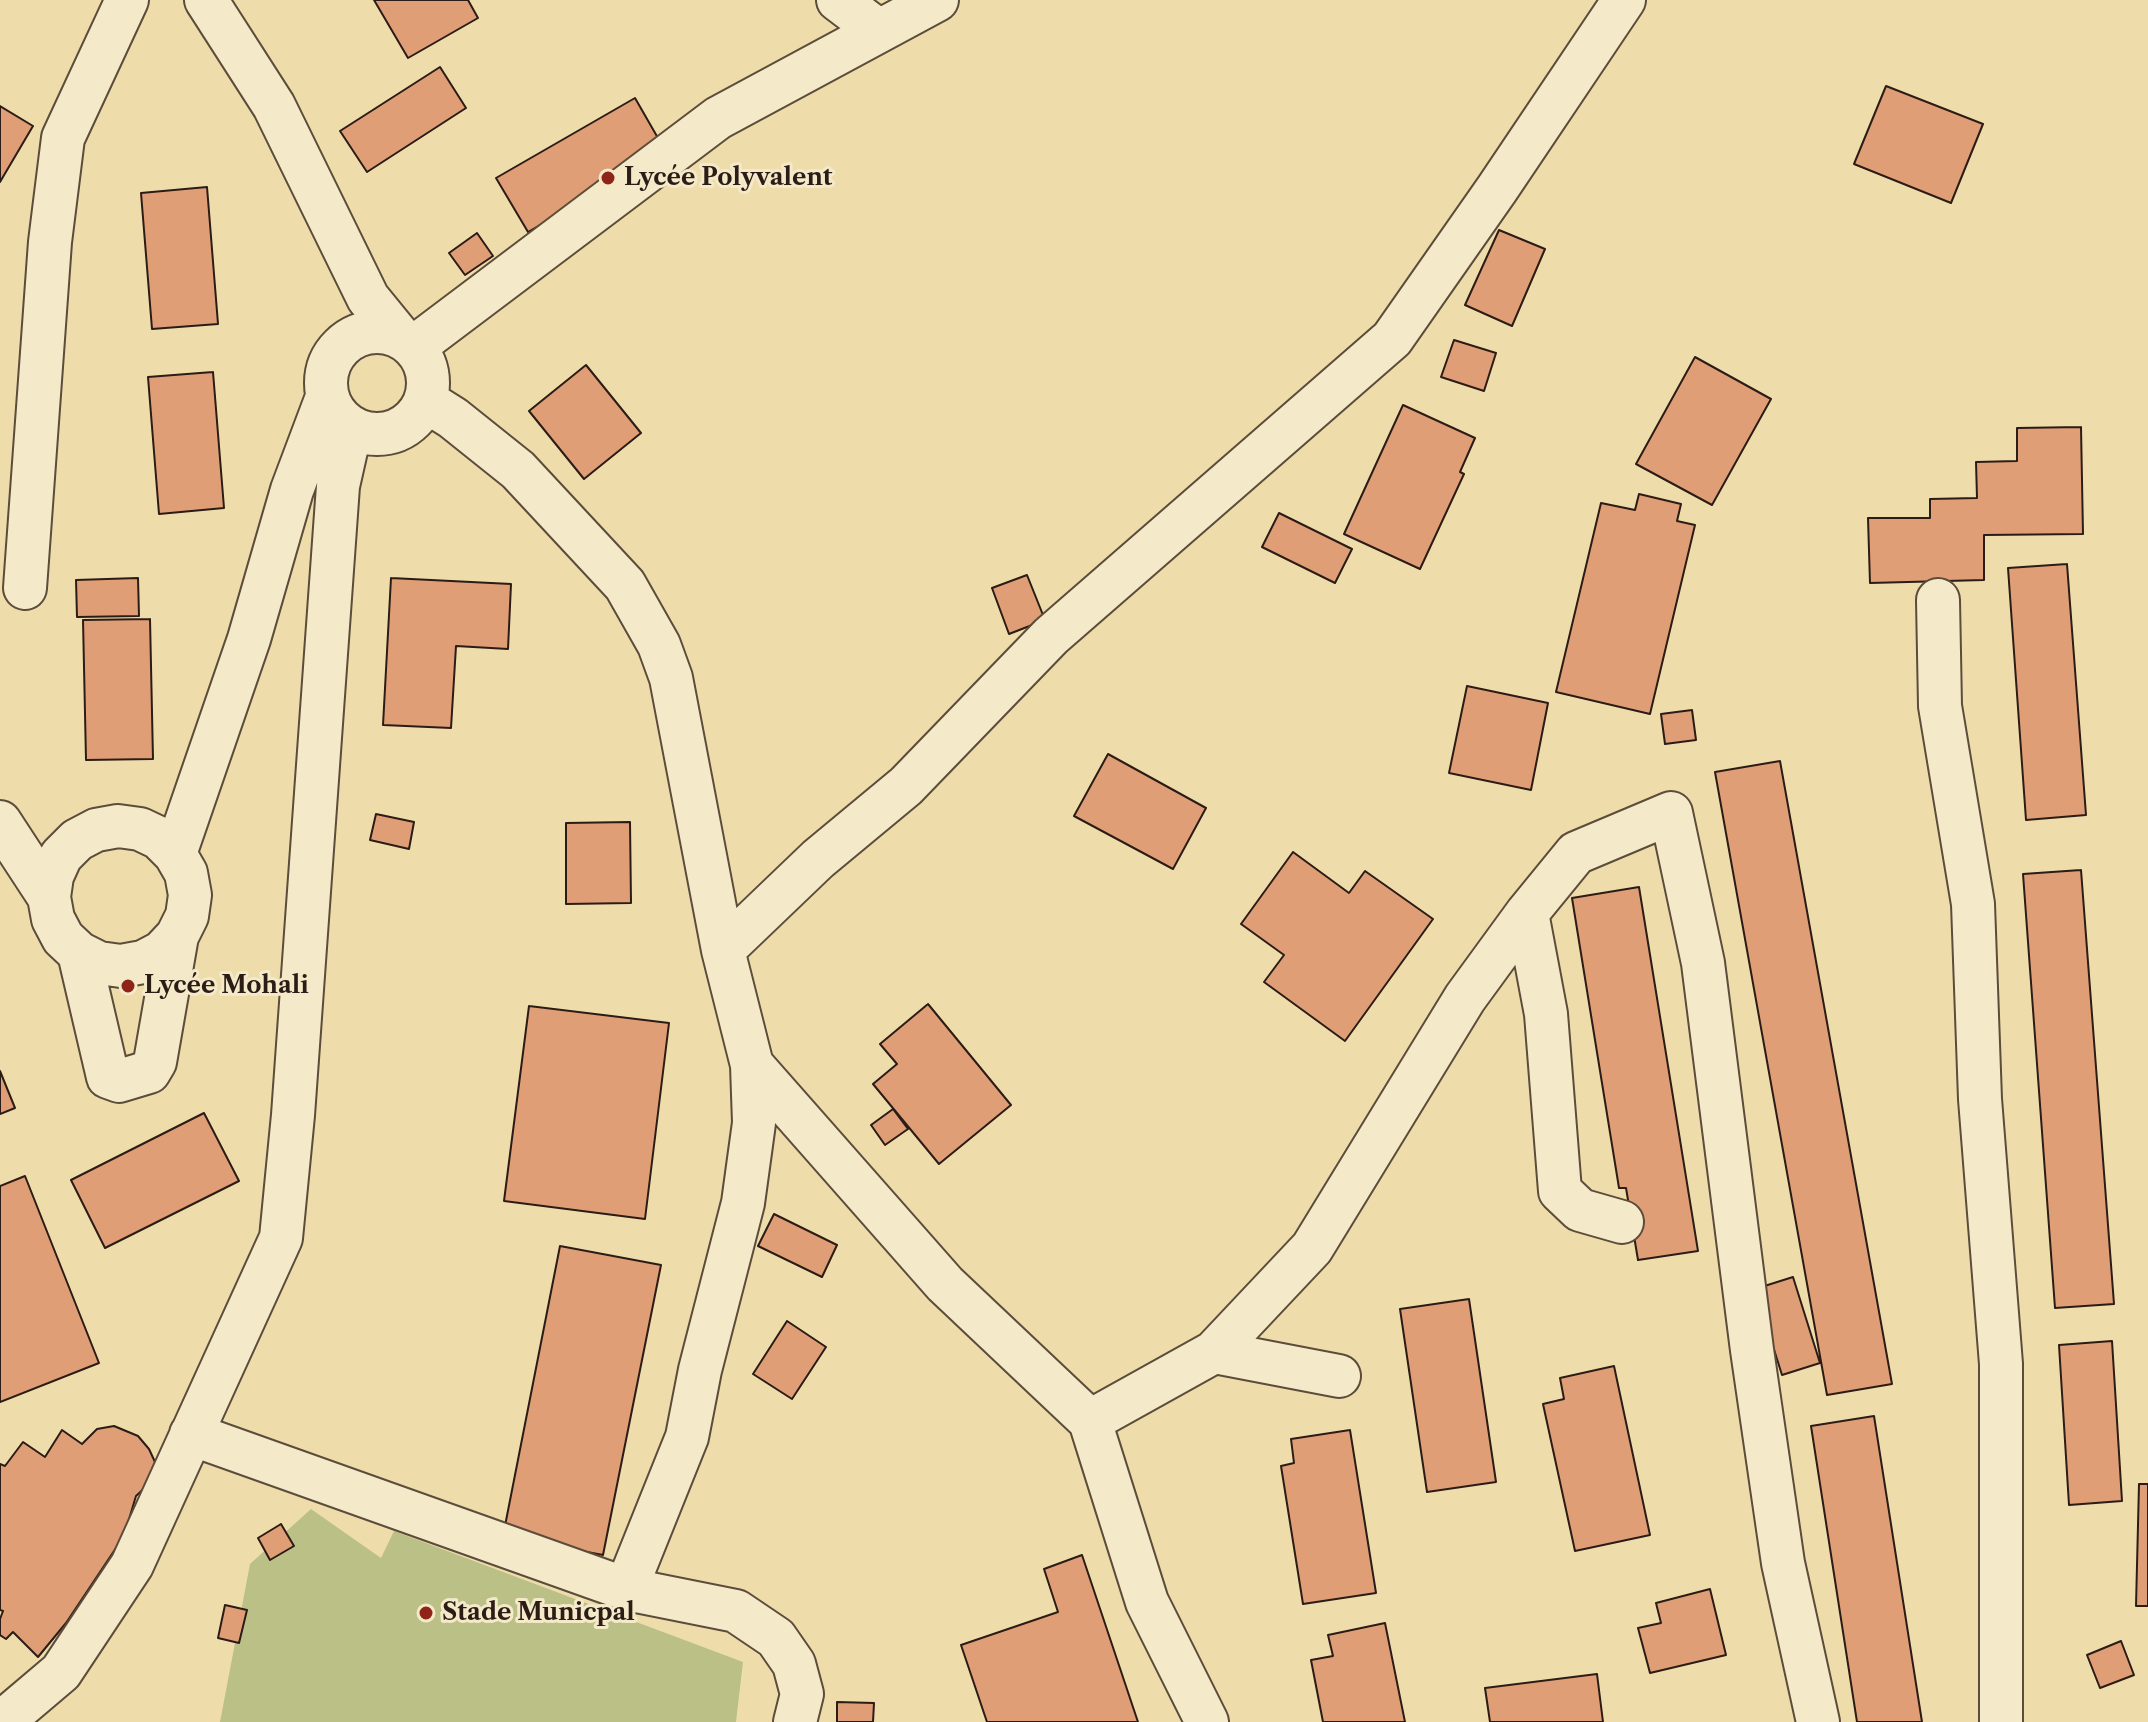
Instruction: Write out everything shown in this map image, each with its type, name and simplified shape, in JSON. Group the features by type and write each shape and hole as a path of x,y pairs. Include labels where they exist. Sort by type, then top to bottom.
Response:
{"street":[{"path":"25,588 50,242 63,138 127,0"},
{"path":"206,0 274,106 356,276 382,318 425,363 429,382 426,401 417,417 403,428 385,434 367,434 339,412"},
{"path":"838,0 879,31"},
{"path":"407,341 718,118 937,0"},
{"path":"723,950 818,859 906,786 1051,636 1392,339 1624,0"},
{"path":"343,344 356,276"},
{"path":"2,1722 61,1672 132,1565 281,1238 293,1115 338,486 339,412 326,377 332,359 343,344 360,334 380,331 407,341"},
{"path":"426,401 453,418 518,470 625,585 644,614 659,645 677,700 723,950 752,1065 754,1123 743,1203 700,1370 687,1437 626,1589"},
{"path":"175,854 249,639 292,490 339,412"},
{"path":"1938,600 1940,706 1973,904 1980,1099 2001,1364 2001,1722"},
{"path":"1090,1421 1214,1352 1312,1248 1465,998 1527,913 1576,853 1671,813 1703,963 1742,1278 1783,1563 1818,1722"},
{"path":"0,822 49,897"},
{"path":"118,826 140,829 159,838 175,854 186,873 190,895 187,916 177,936 162,952 121,966 99,963 79,953 63,938 53,919 49,897 52,876 61,856 77,840 96,830 118,826"},
{"path":"1527,913 1546,1014 1560,1191 1580,1210 1622,1222"},
{"path":"79,953 108,1077 119,1081 149,1072 155,1062 177,936"},
{"path":"752,1065 945,1284 1090,1421 1147,1602 1207,1722"},
{"path":"1214,1352 1339,1376"},
{"path":"191,1434 626,1589 736,1611 776,1638 794,1664 802,1694 795,1722"}],"green space":[{"name":"Stade Municpal","path":"311,1509 381,1558 394,1531 743,1662 736,1722 220,1722 250,1564"}],"building":[{"path":"374,0 468,0 478,18 408,58"},
{"path":"440,67 466,108 367,172 340,131"},
{"path":"1886,86 1983,124 1951,203 1854,164"},
{"path":"635,98 666,152 528,232 496,178"},
{"path":"0,106 33,126 0,182"},
{"path":"207,187 218,324 152,329 141,193"},
{"path":"1499,230 1545,249 1512,326 1465,305"},
{"path":"477,233 493,256 465,275 449,253"},
{"path":"1454,340 1496,353 1484,391 1441,377"},
{"path":"1695,357 1771,399 1712,505 1636,464"},
{"path":"586,365 641,433 584,479 529,411"},
{"path":"213,372 224,508 159,514 148,377"},
{"path":"1403,405 1475,438 1460,472 1464,474 1420,569 1344,534"},
{"path":"2081,427 2083,534 1984,535 1984,580 1870,583 1868,518 1930,518 1930,499 1977,498 1976,462 2017,461 2017,428"},
{"path":"1639,494 1681,504 1677,521 1695,525 1650,714 1556,692 1601,503 1635,510"},
{"path":"1279,513 1352,549 1335,583 1262,547"},
{"path":"2067,564 2086,815 2026,820 2008,568"},
{"path":"1027,575 1045,620 1009,634 992,588"},
{"path":"138,578 139,616 77,617 76,580"},
{"path":"391,578 511,584 508,649 456,646 451,728 383,725"},
{"path":"150,619 153,759 86,760 83,620"},
{"path":"1467,686 1548,703 1531,790 1449,773"},
{"path":"1692,710 1696,740 1665,744 1661,714"},
{"path":"1108,754 1206,808 1173,869 1074,816"},
{"path":"1780,761 1892,1384 1827,1395 1715,772"},
{"path":"376,814 414,822 409,849 370,840"},
{"path":"630,822 631,903 566,904 566,823"},
{"path":"1293,852 1349,893 1365,871 1433,919 1345,1041 1264,982 1284,955 1241,924"},
{"path":"2081,870 2114,1304 2055,1308 2023,874"},
{"path":"1639,887 1698,1251 1638,1260 1626,1188 1619,1188 1572,898"},
{"path":"928,1004 1011,1105 939,1164 873,1084 897,1064 880,1044"},
{"path":"529,1006 669,1023 645,1219 504,1201"},
{"path":"0,1071 15,1108 0,1114"},
{"path":"893,1109 908,1129 885,1145 871,1125"},
{"path":"204,1113 239,1181 105,1248 71,1180"},
{"path":"25,1176 99,1363 0,1402 0,1186"},
{"path":"774,1214 837,1245 822,1277 758,1246"},
{"path":"560,1246 661,1265 603,1555 503,1536"},
{"path":"1793,1277 1820,1363 1782,1375 1755,1289"},
{"path":"1469,1299 1496,1482 1427,1492 1400,1309"},
{"path":"787,1321 826,1347 792,1399 753,1374"},
{"path":"2112,1341 2122,1501 2069,1505 2059,1345"},
{"path":"1614,1366 1650,1535 1575,1551 1543,1404 1564,1399 1560,1378"},
{"path":"1874,1416 1922,1722 1857,1722 1811,1426"},
{"path":"114,1426 138,1436 149,1449 155,1462 150,1483 136,1496 124,1536 66,1623 38,1657 13,1632 6,1639 0,1635 3,1611 0,1610 0,1464 5,1466 23,1442 45,1457 62,1430 82,1444 97,1429"},
{"path":"1350,1430 1376,1593 1303,1604 1281,1466 1294,1463 1291,1439"},
{"path":"2139,1484 2148,1484 2148,1606 2136,1606"},
{"path":"281,1524 294,1546 270,1560 258,1538"},
{"path":"1082,1555 1138,1722 987,1722 961,1645 1058,1612 1044,1569"},
{"path":"1710,1589 1726,1655 1650,1673 1638,1628 1661,1623 1656,1603"},
{"path":"225,1605 247,1610 239,1643 218,1638"},
{"path":"1385,1623 1405,1722 1323,1722 1311,1660 1333,1656 1328,1635"},
{"path":"2121,1641 2134,1675 2100,1688 2087,1655"},
{"path":"1597,1674 1603,1722 1490,1722 1485,1688"},
{"path":"837,1702 874,1703 873,1722 837,1722"}],"place":[{"name":"Lycée Polyvalent","path":"608,178"},
{"name":"Lycée Mohali","path":"128,986"},
{"name":"Stade Municpal","path":"426,1613"}]}
